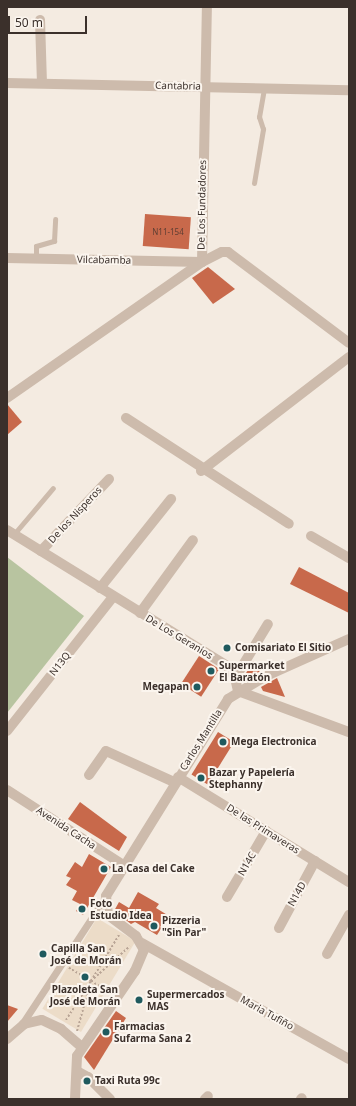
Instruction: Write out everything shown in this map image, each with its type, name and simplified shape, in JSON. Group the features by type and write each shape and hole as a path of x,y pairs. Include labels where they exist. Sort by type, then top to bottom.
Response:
{"street":[{"name":"De Los Fundadores","path":"7,398 202,262 204,87 207,7"},
{"path":"40,20 42,83"},
{"name":"Cantabria","path":"7,83 349,90"},
{"path":"202,262 228,252 349,343"},
{"name":"Vilcabamba","path":"7,258 202,262"},
{"path":"201,470 349,357"},
{"path":"126,418 201,470 289,524"},
{"name":"De los Nisperos","path":"41,551 109,479"},
{"path":"100,588 171,499"},
{"name":"De Los Geranios","path":"11,532 113,597 227,666 235,678 238,691"},
{"path":"311,536 349,558"},
{"path":"140,613 193,540"},
{"name":"N13Q","path":"7,731 113,597"},
{"path":"235,678 268,624"},
{"name":"Carlos Mantilla","path":"106,896 176,779 224,704 238,691 349,639"},
{"path":"238,691 349,732"},
{"name":"De las Primaveras","path":"89,775 106,751 176,779 266,831 349,882"},
{"name":"Avenida Cacha","path":"7,790 125,866"},
{"name":"N14C","path":"227,897 266,831"},
{"name":"N14D","path":"279,928 315,861"},
{"path":"7,1039 19,1028 106,896"},
{"name":"Maria Tufiño","path":"106,896 108,915 140,941 349,1059"},
{"path":"327,954 349,915"},
{"path":"75,1099 77,1056 119,996 142,957 140,941"},
{"path":"19,1028 42,1020 61,1029 82,1047"},
{"path":"77,1071 88,1077 110,1099"}],"lane":[{"path":"254,182 263,129 259,117 264,89"},
{"path":"36,258 36,246 54,241 55,219"},
{"path":"11,532 53,488"}],"path":[{"path":"61,1029 124,927"},
{"path":"74,1039 91,981 140,941"},
{"path":"61,964 119,996"}],"green space":[{"path":"7,557 84,616 7,713"}],"shaded area":[{"name":"Plazoleta San José de Morán","path":"97,918 136,941 81,1032 42,1009"}],"building":[{"path":"145,214 191,217 189,249 143,246"},
{"path":"208,267 235,289 213,304 192,278"},
{"path":"7,404 22,422 7,435"},
{"path":"299,567 349,593 349,613 290,584"},
{"path":"199,656 219,669 201,697 181,684"},
{"path":"253,661 261,671 247,678 245,675"},
{"path":"277,678 285,697 263,691 261,687"},
{"path":"218,732 234,742 208,784 192,774"},
{"path":"80,802 127,837 119,851 68,819"},
{"path":"89,854 111,867 83,915 76,911 80,904 72,900 77,891 66,885 71,878 66,876 75,862 82,867"},
{"path":"138,892 159,904 156,908 169,916 157,935 135,922 131,924 114,911 119,902 129,908"},
{"path":"7,1005 18,1009 7,1022"},
{"path":"116,1011 126,1018 94,1070 84,1057"}],"place":[{"name":"Comisariato El Sitio","path":"227,648"},
{"name":"Supermarket El Baratón","path":"211,671"},
{"name":"Megapan","path":"197,687"},
{"name":"Mega Electronica","path":"223,742"},
{"name":"Bazar y Papelería Stephanny","path":"201,778"},
{"name":"La Casa del Cake","path":"104,869"},
{"name":"Foto Estudio Idea","path":"82,909"},
{"name":"Pizzeria \"Sin Par\"","path":"154,926"},
{"name":"Capilla San José de Morán","path":"43,954"},
{"name":"Plazoleta San José de Morán","path":"85,977"},
{"name":"Supermercados MAS","path":"139,1000"},
{"name":"Farmacias Sufarma Sana 2","path":"106,1032"},
{"name":"Taxi Ruta 99c","path":"87,1081"}]}
